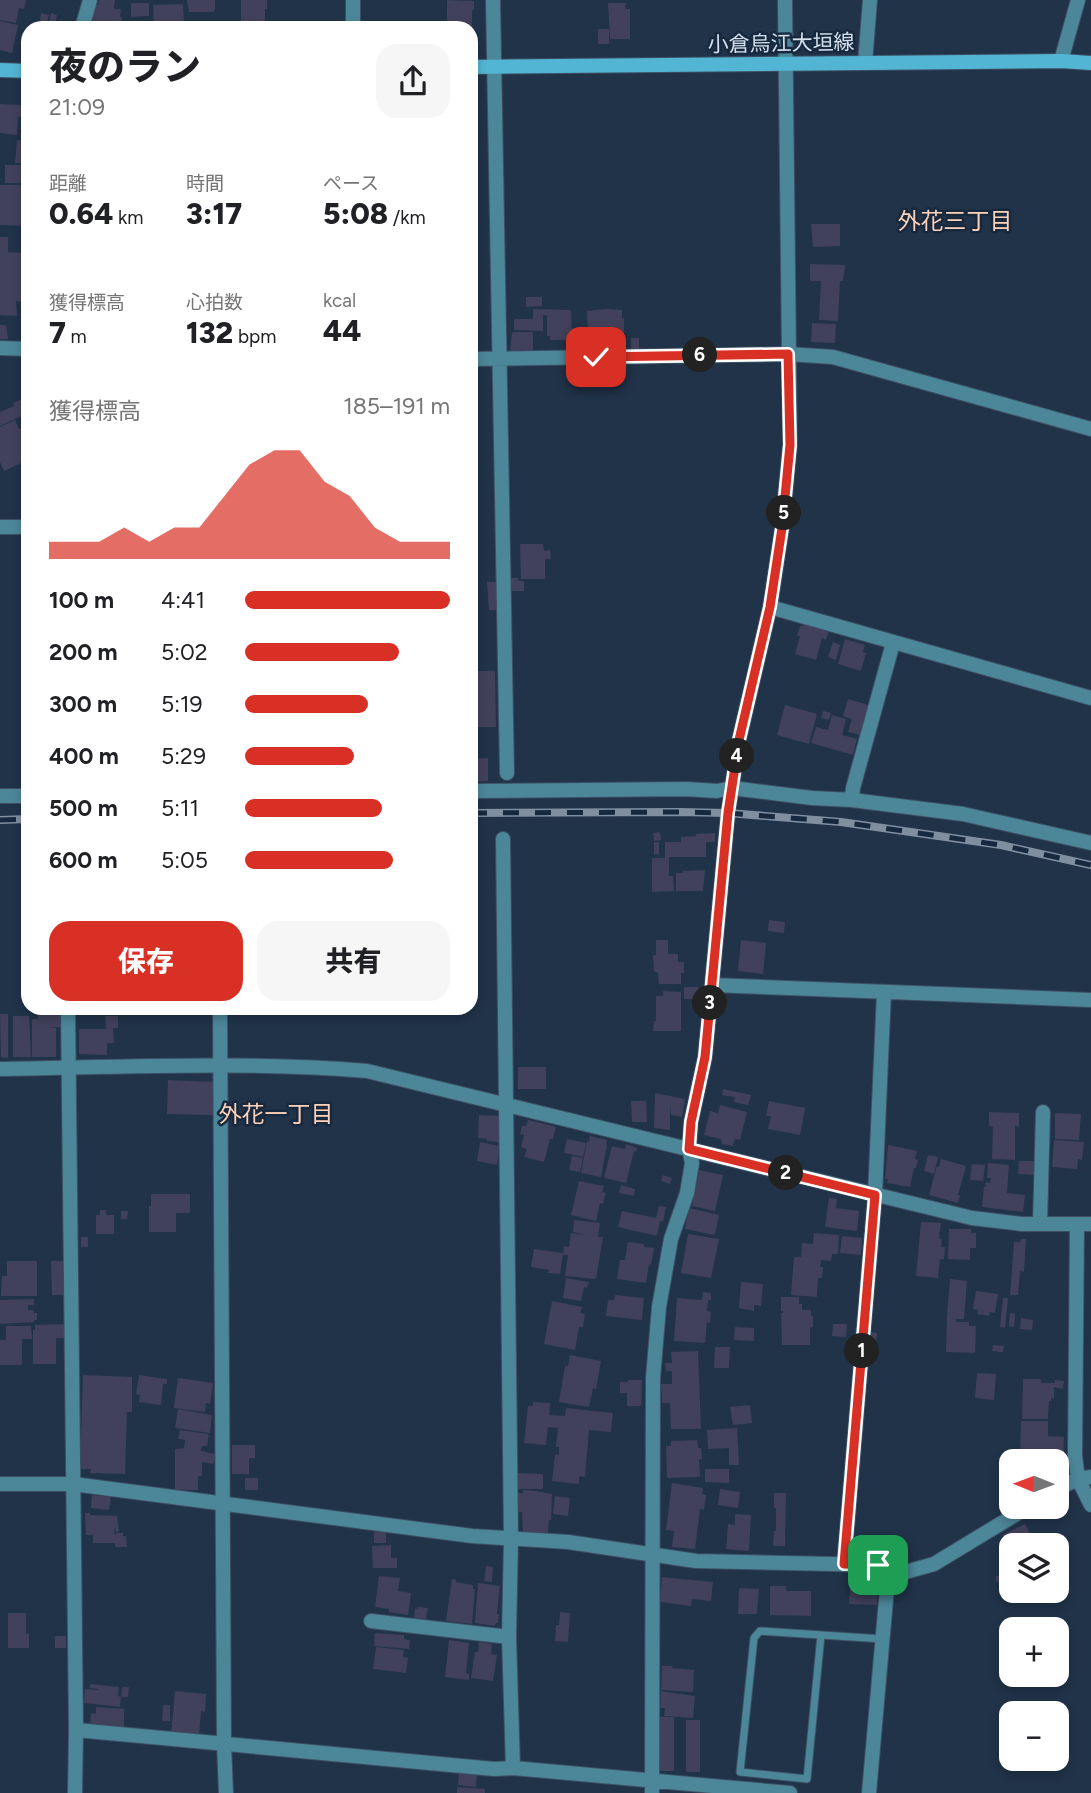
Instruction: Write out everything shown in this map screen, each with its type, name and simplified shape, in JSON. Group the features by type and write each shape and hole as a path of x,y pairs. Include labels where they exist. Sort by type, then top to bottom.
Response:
{"main road":[{"name":"小倉烏江大垣線","path":"478,67 865,62 1091,63"},
{"path":"0,70 21,71"}],"street":[{"path":"84,21 90,0"},
{"path":"353,0 354,21"},
{"path":"494,0 507,773"},
{"path":"652,1787 653,1378 659,1307 671,1240 687,1193 692,1163 689,1149 691,1122 705,1057 732,788 739,740 770,607 782,528 790,445 785,0"},
{"path":"865,62 870,0"},
{"path":"1061,61 1078,0"},
{"path":"0,348 21,349"},
{"path":"478,359 788,354 833,357 1091,429"},
{"path":"0,527 21,527"},
{"path":"770,607 1091,698"},
{"path":"852,800 893,643"},
{"path":"478,791 717,791 732,788 963,814 1091,843"},
{"path":"0,796 21,796"},
{"path":"503,839 511,1538 509,1637 513,1768"},
{"path":"712,985 1091,1000"},
{"path":"844,1564 875,1195 884,992"},
{"path":"68,1015 75,1793"},
{"path":"220,1015 226,1793"},
{"path":"0,1069 307,1066 367,1071 972,1218 1084,1225 1075,1456 1091,1505"},
{"path":"1040,1224 1043,1112"},
{"path":"0,1484 73,1484 472,1536 568,1542 696,1561 878,1565 888,1577 869,1793"},
{"path":"888,1577 934,1564 1008,1519"},
{"path":"371,1621 509,1637"},
{"path":"76,1730 494,1769 513,1768 652,1787 790,1793"}],"lane":[{"path":"821,1635 807,1779 740,1772 754,1638 760,1631 883,1639"}],"building":[{"path":"0,0 26,0 24,9 19,8 16,23 0,20"},
{"path":"99,0 115,0 114,9 121,9 122,21 93,21 94,5 98,5"},
{"path":"187,0 215,0 214,12 189,12"},
{"path":"241,0 267,0 265,21 241,21"},
{"path":"447,0 474,1 472,21 447,21"},
{"path":"131,3 149,3 149,16 131,17"},
{"path":"608,3 626,3 625,9 630,9 630,39 610,39"},
{"path":"183,4 184,21 154,21 153,5"},
{"path":"41,13 49,15 48,21 40,21"},
{"path":"51,13 57,15 56,21 49,21"},
{"path":"0,21 18,25 12,53 0,50"},
{"path":"598,29 609,29 609,44 598,44"},
{"path":"0,104 21,105 17,135 0,133"},
{"path":"17,140 21,140 21,163 15,163"},
{"path":"5,165 21,165 21,183 5,183"},
{"path":"0,185 21,185 21,226 0,225"},
{"path":"811,224 840,224 840,246 813,247"},
{"path":"0,237 8,237 8,252 21,253 21,302 16,301 17,316 0,315"},
{"path":"810,264 845,265 843,281 840,281 838,321 819,320 821,281 810,281"},
{"path":"526,297 542,297 542,306 526,307"},
{"path":"533,309 571,310 572,340 550,340 550,336 547,336 547,315 543,315 543,331 514,330 514,319 533,319"},
{"path":"622,310 624,339 617,339 617,351 598,350 595,334 588,334 587,311"},
{"path":"812,323 836,324 835,343 811,342"},
{"path":"0,325 6,325 8,339 0,339"},
{"path":"512,332 533,332 533,353 510,353"},
{"path":"631,338 639,338 639,349 631,349"},
{"path":"21,399 21,416 0,426 0,412 14,406 13,403"},
{"path":"15,420 21,428 21,463 4,471 0,462 0,427"},
{"path":"520,544 543,544 544,551 550,550 551,559 545,559 545,579 521,579"},
{"path":"507,578 524,581 524,591 508,591"},
{"path":"487,582 497,582 497,610 489,610"},
{"path":"804,623 829,630 826,640 822,638 816,660 795,654 800,636 797,636"},
{"path":"845,639 865,645 863,652 866,653 861,671 838,664"},
{"path":"833,642 840,645 836,660 828,657"},
{"path":"478,671 495,671 496,727 478,727"},
{"path":"848,699 868,705 861,735 848,732 852,719 843,716"},
{"path":"785,705 817,714 809,744 777,735"},
{"path":"823,711 831,713 829,720 821,718"},
{"path":"832,715 846,719 842,735 857,739 853,755 811,743 816,727 828,730"},
{"path":"488,758 488,781 478,782 478,759"},
{"path":"660,832 661,840 654,841 653,833"},
{"path":"715,833 715,842 706,842 706,857 669,857 669,876 673,876 674,891 652,892 652,858 665,858 665,842 681,842 681,837"},
{"path":"654,842 659,842 659,854 654,854"},
{"path":"705,870 703,891 676,891 676,873"},
{"path":"769,920 785,922 784,933 768,931"},
{"path":"656,940 668,940 668,954 678,954 678,962 684,962 681,984 659,984 658,973 654,971"},
{"path":"741,940 766,943 763,974 738,971"},
{"path":"684,987 698,987 698,999 684,999"},
{"path":"663,991 681,992 681,1031 653,1031 656,1021 656,996 663,996"},
{"path":"0,1014 8,1014 8,1058 1,1057"},
{"path":"38,1015 62,1015 62,1027 48,1027 56,1028 56,1057 32,1057 32,1019 38,1019"},
{"path":"13,1016 29,1016 31,1057 13,1057"},
{"path":"105,1016 118,1016 118,1028 113,1028 114,1043 107,1043 107,1055 79,1054 79,1029 106,1029"},
{"path":"518,1067 546,1067 546,1089 518,1089"},
{"path":"168,1080 214,1082 213,1115 167,1114"},
{"path":"723,1089 751,1095 748,1105 734,1102 735,1097 722,1095"},
{"path":"655,1093 685,1099 682,1117 671,1115 670,1105 670,1130 654,1128"},
{"path":"631,1101 646,1101 647,1122 632,1122"},
{"path":"769,1101 805,1108 800,1135 768,1129 771,1116 766,1116"},
{"path":"720,1105 747,1112 740,1140 735,1139 733,1146 722,1144 721,1139 704,1135 710,1111 718,1113"},
{"path":"989,1112 1019,1113 1019,1126 1015,1126 1015,1160 992,1159 993,1127 989,1126"},
{"path":"1055,1113 1081,1114 1079,1140 1055,1139"},
{"path":"479,1115 502,1116 500,1142 478,1138"},
{"path":"528,1120 556,1127 544,1162 524,1157 527,1149 521,1147 524,1135 520,1134 522,1126 526,1126"},
{"path":"590,1136 607,1140 601,1177 581,1173"},
{"path":"567,1139 586,1143 583,1157 564,1153"},
{"path":"1054,1140 1084,1142 1082,1160 1078,1159 1077,1169 1052,1167"},
{"path":"480,1142 499,1146 497,1165 477,1161"},
{"path":"626,1144 637,1148 626,1183 604,1178 612,1146 625,1149"},
{"path":"888,1145 917,1151 915,1159 918,1160 910,1187 887,1183 888,1179 885,1179"},
{"path":"928,1155 938,1157 934,1174 924,1171"},
{"path":"572,1156 583,1158 580,1172 569,1170"},
{"path":"941,1159 966,1166 958,1203 929,1195"},
{"path":"1019,1161 1035,1161 1034,1175 1018,1174"},
{"path":"988,1163 1009,1165 1007,1193 1025,1195 1023,1212 982,1207 984,1187 986,1182 990,1183 991,1178 987,1178"},
{"path":"972,1164 985,1165 983,1181 970,1180"},
{"path":"699,1170 723,1175 715,1211 692,1206"},
{"path":"663,1175 672,1178 670,1184 661,1181"},
{"path":"579,1181 604,1186 602,1192 606,1193 603,1204 600,1203 596,1221 571,1215"},
{"path":"621,1185 635,1189 634,1196 619,1193"},
{"path":"151,1194 190,1194 190,1213 176,1213 176,1232 149,1232"},
{"path":"829,1198 837,1199 836,1208 859,1211 857,1231 825,1227"},
{"path":"659,1206 666,1207 657,1236 618,1227 622,1211 656,1218"},
{"path":"689,1208 719,1215 715,1235 685,1229"},
{"path":"100,1210 106,1210 106,1215 114,1215 114,1234 96,1234 96,1215 100,1215"},
{"path":"121,1211 128,1211 127,1219 121,1219"},
{"path":"574,1220 600,1223 598,1237 603,1237 596,1279 565,1276 568,1255 563,1255 564,1246 569,1247 571,1233 585,1235 573,1232"},
{"path":"921,1222 941,1223 939,1238 942,1239 941,1247 945,1247 944,1259 940,1259 938,1278 916,1276"},
{"path":"949,1229 971,1229 971,1233 976,1233 976,1248 970,1248 970,1260 948,1259"},
{"path":"814,1233 839,1235 838,1254 832,1254 831,1261 821,1260 822,1278 818,1278 817,1297 791,1295 794,1257 801,1257 802,1243 813,1244"},
{"path":"688,1234 719,1239 711,1278 681,1273"},
{"path":"842,1236 862,1238 861,1255 840,1253"},
{"path":"81,1237 88,1237 88,1247 81,1247"},
{"path":"1021,1239 1026,1239 1024,1272 1020,1271 1018,1295 1010,1295 1014,1242 1020,1242"},
{"path":"628,1242 654,1248 646,1283 617,1279 620,1260 625,1260"},
{"path":"534,1249 563,1253 560,1274 531,1267"},
{"path":"7,1261 37,1261 37,1296 1,1296 2,1276 7,1276"},
{"path":"51,1261 64,1261 64,1295 52,1295"},
{"path":"566,1278 589,1282 587,1288 584,1287 581,1301 563,1298"},
{"path":"950,1279 967,1281 964,1319 956,1319 956,1322 969,1322 969,1326 976,1326 975,1353 946,1352"},
{"path":"741,1282 763,1284 761,1306 754,1305 754,1311 739,1308"},
{"path":"976,1291 998,1294 995,1313 990,1312 989,1316 977,1314 978,1310 973,1309"},
{"path":"703,1292 711,1293 707,1311 711,1312 710,1323 707,1322 705,1343 674,1341 677,1298 702,1300"},
{"path":"615,1295 644,1298 642,1320 606,1316 608,1300 614,1300"},
{"path":"781,1297 799,1297 802,1310 811,1310 813,1327 810,1328 810,1345 782,1345"},
{"path":"1003,1298 1008,1298 1005,1328 1000,1327"},
{"path":"34,1299 34,1305 28,1305 28,1310 37,1313 37,1320 0,1324 0,1300"},
{"path":"552,1301 582,1307 580,1313 585,1314 583,1327 579,1327 575,1350 544,1344"},
{"path":"1010,1313 1015,1314 1014,1327 1009,1326"},
{"path":"1021,1318 1033,1320 1032,1330 1020,1329"},
{"path":"65,1324 65,1338 56,1338 56,1364 33,1364 35,1325"},
{"path":"833,1324 847,1324 846,1337 832,1336"},
{"path":"6,1326 31,1326 32,1339 22,1339 22,1365 0,1365 0,1340 6,1340"},
{"path":"735,1327 754,1328 754,1341 734,1340"},
{"path":"870,1332 877,1333 876,1342 869,1341"},
{"path":"993,1345 1004,1346 1003,1352 992,1351"},
{"path":"715,1347 730,1347 729,1368 714,1368"},
{"path":"698,1351 701,1429 671,1429 670,1403 662,1403 661,1384 672,1384 672,1371 666,1371 665,1363 672,1363 671,1352"},
{"path":"570,1355 601,1361 596,1389 593,1388 589,1407 559,1402 565,1366 568,1366"},
{"path":"977,1373 996,1374 994,1400 975,1398"},
{"path":"83,1375 132,1377 132,1412 127,1412 125,1474 90,1473 91,1469 80,1469"},
{"path":"139,1375 167,1379 167,1384 163,1384 161,1405 139,1402 140,1395 136,1394"},
{"path":"178,1378 213,1383 210,1404 206,1403 205,1412 174,1408"},
{"path":"1023,1379 1041,1379 1041,1383 1064,1381 1063,1389 1054,1387 1054,1398 1049,1401 1048,1419 1022,1419"},
{"path":"642,1380 641,1406 627,1406 627,1393 620,1393 620,1382"},
{"path":"533,1402 550,1403 549,1415 565,1416 566,1408 613,1413 611,1432 589,1430 585,1477 579,1476 579,1484 552,1481 555,1454 559,1455 559,1447 556,1447 558,1428 548,1427 546,1445 524,1443 528,1406 533,1406"},
{"path":"750,1405 752,1423 733,1425 730,1407"},
{"path":"178,1409 212,1415 210,1433 175,1428"},
{"path":"1021,1421 1048,1421 1048,1436 1064,1437 1064,1449 1020,1449"},
{"path":"737,1428 739,1465 729,1465 729,1448 708,1449 707,1430"},
{"path":"180,1430 209,1434 207,1446 202,1446 201,1451 215,1454 213,1464 202,1462 198,1490 175,1490 175,1449 184,1448 185,1440 178,1439"},
{"path":"697,1440 702,1460 699,1459 700,1477 667,1478 666,1446 671,1446 671,1441"},
{"path":"232,1445 255,1445 255,1458 249,1458 249,1474 232,1474"},
{"path":"705,1469 729,1469 729,1483 705,1482"},
{"path":"518,1473 543,1474 543,1489 517,1489"},
{"path":"245,1478 258,1478 258,1490 245,1490"},
{"path":"672,1483 703,1488 702,1494 706,1495 704,1510 700,1509 695,1549 672,1547 674,1531 666,1530"},
{"path":"720,1489 740,1492 738,1508 718,1505"},
{"path":"523,1490 552,1494 548,1533 523,1532 522,1512 517,1512 517,1493 523,1493"},
{"path":"774,1493 786,1493 785,1546 773,1546 776,1531"},
{"path":"92,1495 111,1497 109,1510 91,1508"},
{"path":"555,1496 570,1498 568,1516 553,1514"},
{"path":"85,1513 117,1516 119,1531 116,1532 114,1527 115,1536 116,1533 123,1533 127,1547 115,1547 115,1543 93,1543 93,1535 86,1535"},
{"path":"735,1514 751,1515 749,1551 726,1549 728,1524 735,1525"},
{"path":"1025,1524 1030,1533 1007,1533"},
{"path":"374,1532 386,1532 386,1543 374,1543"},
{"path":"391,1545 391,1558 397,1558 397,1568 373,1568 372,1546"},
{"path":"486,1566 493,1567 492,1582 484,1581"},
{"path":"379,1576 400,1578 398,1591 411,1593 408,1615 375,1607"},
{"path":"662,1577 713,1582 711,1601 692,1599 691,1606 660,1602"},
{"path":"452,1579 473,1585 475,1589 472,1624 446,1621"},
{"path":"478,1583 500,1586 498,1623 495,1626 475,1623"},
{"path":"770,1586 786,1586 786,1591 811,1591 811,1616 770,1615"},
{"path":"739,1588 759,1589 757,1614 738,1614"},
{"path":"850,1589 877,1590 877,1605 849,1604"},
{"path":"428,1608 426,1619 414,1618 415,1609"},
{"path":"560,1612 570,1613 568,1642 555,1641"},
{"path":"8,1613 26,1613 29,1648 8,1648"},
{"path":"375,1633 404,1635 404,1639 410,1640 409,1649 374,1646"},
{"path":"55,1636 66,1636 66,1648 55,1648"},
{"path":"449,1640 469,1643 466,1673 469,1674 469,1680 445,1677"},
{"path":"479,1642 492,1644 491,1654 497,1655 493,1681 471,1678"},
{"path":"376,1647 404,1650 403,1657 408,1658 406,1673 373,1669"},
{"path":"662,1666 694,1670 693,1692 661,1690"},
{"path":"90,1684 119,1687 120,1707 84,1703 85,1689 98,1690 90,1688"},
{"path":"122,1687 129,1687 128,1697 121,1697"},
{"path":"175,1691 206,1694 205,1712 201,1711 199,1736 171,1734"},
{"path":"661,1691 695,1696 693,1718 664,1716 665,1708 660,1708"},
{"path":"163,1705 170,1705 170,1721 162,1721"},
{"path":"96,1707 124,1709 124,1730 90,1727 91,1713 96,1714"},
{"path":"660,1717 674,1717 674,1771 659,1771"},
{"path":"686,1720 700,1720 700,1772 686,1772"},
{"path":"459,1770 477,1772 476,1787 458,1785"},
{"path":"457,1787 485,1789 485,1793 457,1793"}],"railway":[{"path":"478,813 728,813 841,822 1001,845 1091,865"},
{"path":"0,820 21,819"}],"district":[{"name":"外花三丁目","path":"955,221"},
{"name":"外花一丁目","path":"276,1114"}],"route":[{"path":"596,357 788,354 790,445 782,528 770,607 739,740 728,813 705,1057 691,1122 689,1149 875,1195 844,1564 878,1565"}]}
